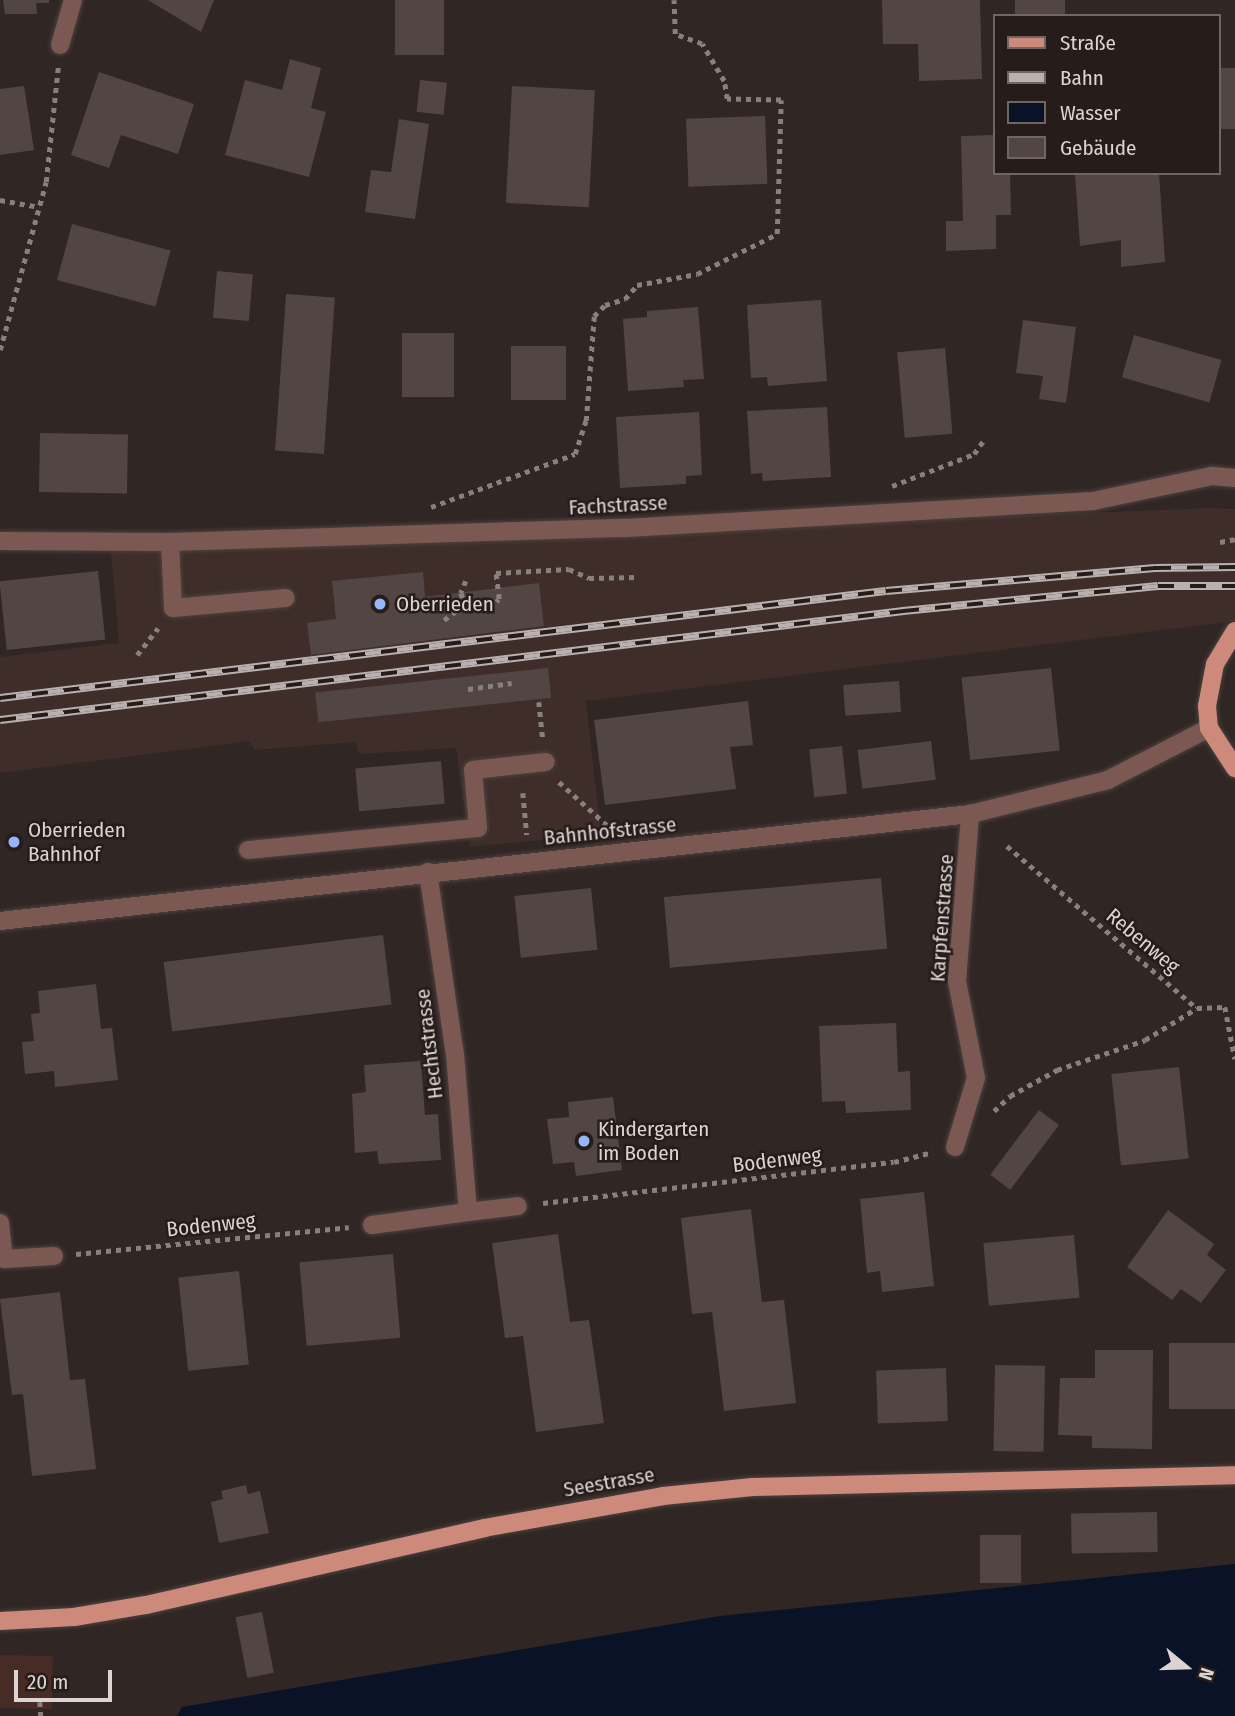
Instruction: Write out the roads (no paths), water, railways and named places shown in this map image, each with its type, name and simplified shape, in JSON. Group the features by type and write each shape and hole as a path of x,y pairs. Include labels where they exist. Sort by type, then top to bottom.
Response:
{"main road":[{"path":"1235,631 1215,664 1209,685 1209,728 1235,768"},
{"name":"Seestrasse","path":"0,1621 74,1617 146,1605 484,1528 663,1496 753,1487 1235,1475"}],"street":[{"path":"60,46 73,0"},
{"name":"Fachstrasse","path":"0,541 170,542 626,528 1093,501 1212,476 1235,478"},
{"path":"170,542 173,608 286,598"},
{"name":"Bahnhofstrasse","path":"0,920 971,814 1108,780 1209,728"},
{"path":"248,850 478,828 473,770 546,762"},
{"name":"Karpfenstrasse","path":"956,1147 976,1078 957,981 971,814"},
{"name":"Hechtstrasse","path":"428,872 455,1055 468,1212"},
{"path":"372,1225 518,1206"},
{"path":"0,1223 2,1259 54,1256"}],"water":[{"path":"1235,1564 1235,1716 177,1716 182,1707 720,1616"}],"railway":[{"path":"0,698 886,591 1155,568 1235,567"},
{"path":"0,720 903,611 1158,586 1235,586"}],"place":[{"name":"Oberrieden","path":"380,604"},
{"name":"Oberrieden Bahnhof","path":"14,842"},
{"name":"Kindergarten im Boden","path":"584,1141"}]}
